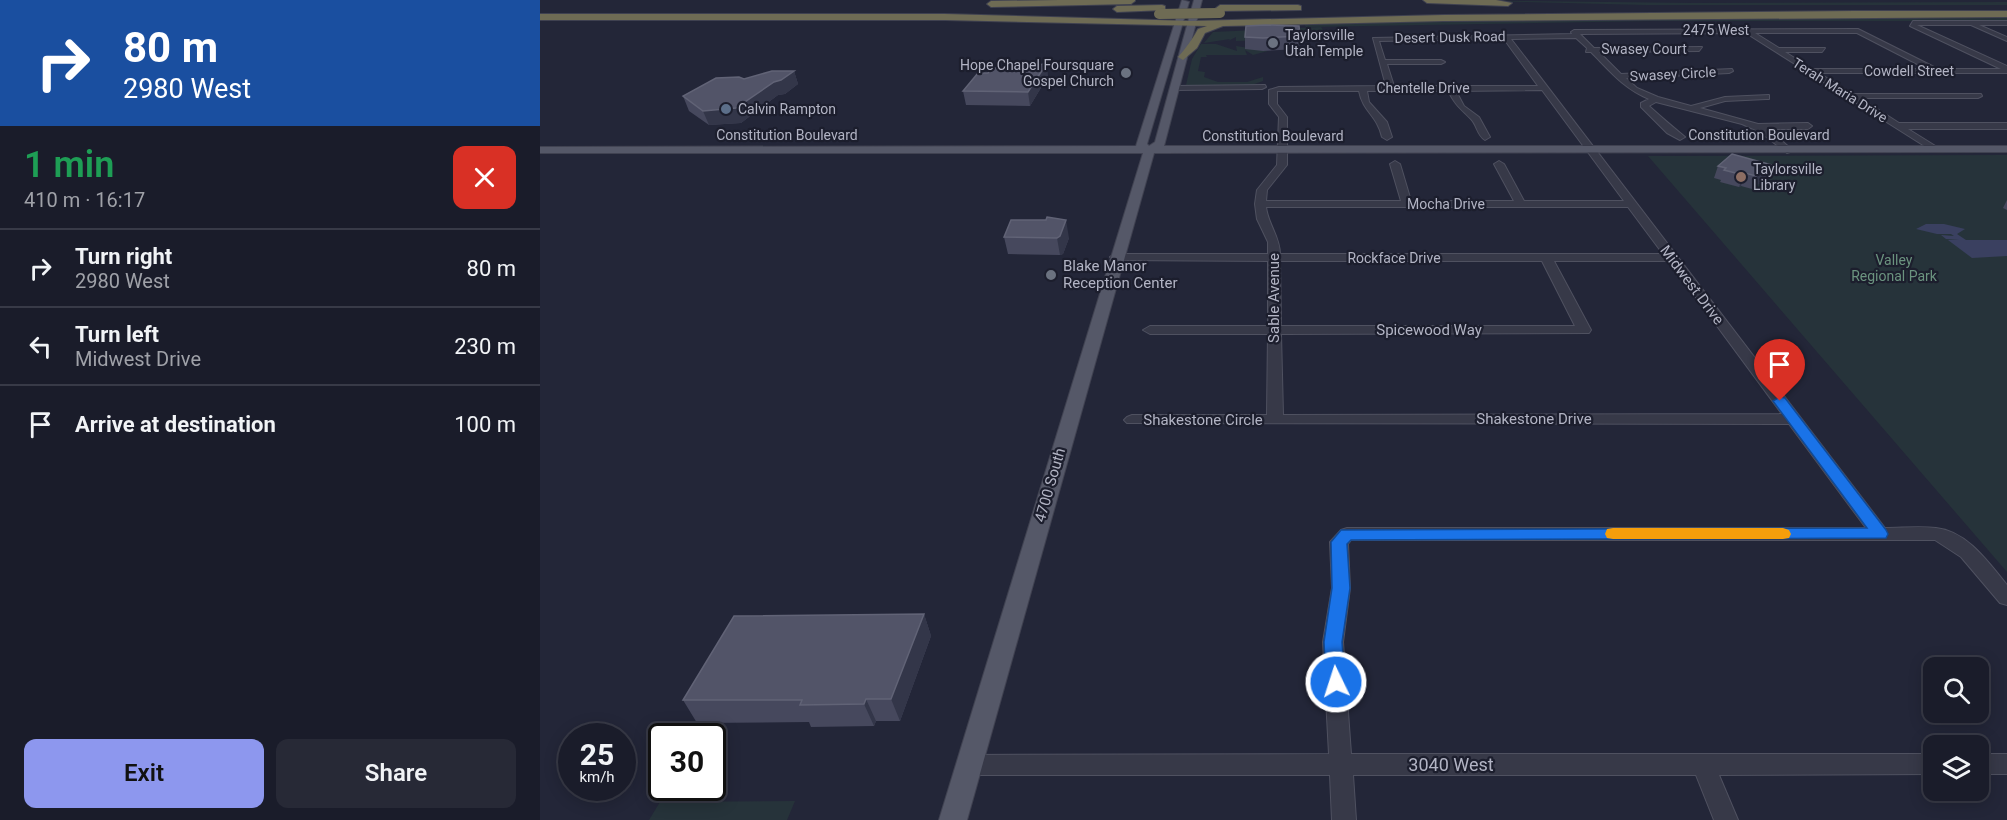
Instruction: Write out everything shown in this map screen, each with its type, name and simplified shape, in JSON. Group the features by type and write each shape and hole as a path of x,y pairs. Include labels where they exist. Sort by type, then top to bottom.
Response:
{"highway":[{"path":"985,4 1148,0"},
{"path":"1220,9 1305,4"},
{"path":"1425,4 1516,4"},
{"path":"1425,4 1700,8 2007,8"},
{"path":"1631,6 1700,8"},
{"path":"583,9 720,7"},
{"path":"540,8 2007,14"},
{"path":"540,16 1161,9"},
{"path":"540,16 945,17 1254,24 1444,18 1855,14"},
{"path":"1183,57 1194,46 1204,28 1254,24"}],"main road":[{"name":"4700 South","path":"1149,151 1141,145 1186,0"},
{"name":"4700 South","path":"953,820 1116,257 1149,151 1160,144 1198,0"},
{"name":"Constitution Boulevard","path":"540,150 2007,149"}],"street":[{"path":"2007,23 1912,23 1912,26 2007,70"},
{"path":"1969,23 2007,39"},
{"name":"2475 West","path":"1575,34 1746,30 1858,31 1938,71"},
{"name":"Terah Maria Drive","path":"1746,30 1934,149"},
{"path":"1575,34 1589,50 1634,90 1655,99 1756,126 1808,126"},
{"name":"Desert Dusk Road","path":"1391,88 1375,39 1575,34"},
{"name":"Midwest Drive","path":"1504,36 1880,534"},
{"name":"Swasey Court","path":"1589,50 1699,49"},
{"path":"1776,50 1822,50"},
{"path":"1383,62 1441,62"},
{"name":"Cowdell Street","path":"1812,71 2007,70"},
{"name":"Swasey Circle","path":"1617,76 1729,71"},
{"name":"Chentelle Drive","path":"1174,88 1544,88"},
{"path":"1260,204 1262,190 1282,165 1283,117 1273,104 1278,88"},
{"path":"1362,88 1365,103 1383,122 1387,137"},
{"path":"1451,88 1461,107 1476,119 1485,137"},
{"path":"1851,96 1978,96"},
{"path":"1692,108 1725,99 1766,97"},
{"path":"1655,99 1644,105 1670,131 1680,137"},
{"path":"1756,126 1787,150"},
{"path":"1898,126 2007,126"},
{"path":"1395,164 1407,204"},
{"path":"1499,164 1521,204"},
{"name":"Mocha Drive","path":"1260,204 1632,204"},
{"name":"Sable Avenue","path":"1260,204 1262,219 1274,242 1275,420"},
{"name":"Rockface Drive","path":"1116,257 1672,258"},
{"name":"Spicewood Way","path":"1150,330 1584,330 1546,258"},
{"name":"Shakestone Drive","path":"1275,420 1794,419"},
{"name":"Shakestone Circle","path":"1132,420 1275,420"},
{"path":"1344,820 1333,642 1341,588 1339,542 1347,534 1937,534 1950,538 1964,547 2007,598"},
{"path":"1703,764 1726,820"},
{"name":"3040 West","path":"969,765 1923,764"},
{"path":"1989,764 2007,764"}],"green space":[{"path":"1443,0 1693,3 2007,2 2007,5 1646,5"},
{"path":"2007,18 2007,21 1652,21 1306,27 1304,24 1438,20"},
{"path":"1321,27 1324,31 1308,32 1319,34 1322,38 1308,34 1293,36 1306,38 1236,41 1236,37 1228,41 1230,39 1204,43 1213,32"},
{"path":"1201,44 1216,44 1237,51 1236,46 1268,51 1253,55 1245,50 1247,55 1206,55 1207,57 1201,57 1198,71 1205,72 1204,77 1218,82 1247,82 1263,77 1263,81 1249,86 1186,85 1192,59"},
{"name":"Valley Regional Park","path":"2007,155 2007,572 1648,156"},
{"path":"795,801 787,820 649,820 660,802"}],"water":[{"path":"1926,224 1944,224 1965,229 1957,234 1966,240 2007,240 2007,256 1972,258 1948,240 1959,240 1946,239 1941,235 1954,236 1951,234 1937,234 1916,229"}],"building":[{"path":"1246,26 1299,26 1300,36 1245,37"},
{"path":"1047,63 1028,92 963,91 978,73 988,73 992,68 1032,67"},
{"path":"772,71 794,71 736,108 703,111 683,96 716,78 739,77 744,79"},
{"path":"1732,154 1772,165 1756,176 1724,170 1726,168 1718,166"},
{"path":"1047,217 1066,220 1057,238 1004,237 1011,220 1046,220"},
{"path":"924,614 891,699 866,699 864,704 800,705 802,700 683,700 734,616"}],"slow traffic":[{"path":"1613,534 1783,534"}],"place":[{"name":"Taylorsville Utah Temple","path":"1273,43"},
{"name":"Hope Chapel Foursquare Gospel Church","path":"1126,73"},
{"name":"Calvin Rampton","path":"726,109"},
{"name":"Taylorsville Library","path":"1741,177"},
{"name":"Blake Manor Reception Center","path":"1051,275"}],"route":[{"path":"1336,682 1333,642 1341,588 1339,542 1347,534 1880,534 1780,401"}]}
